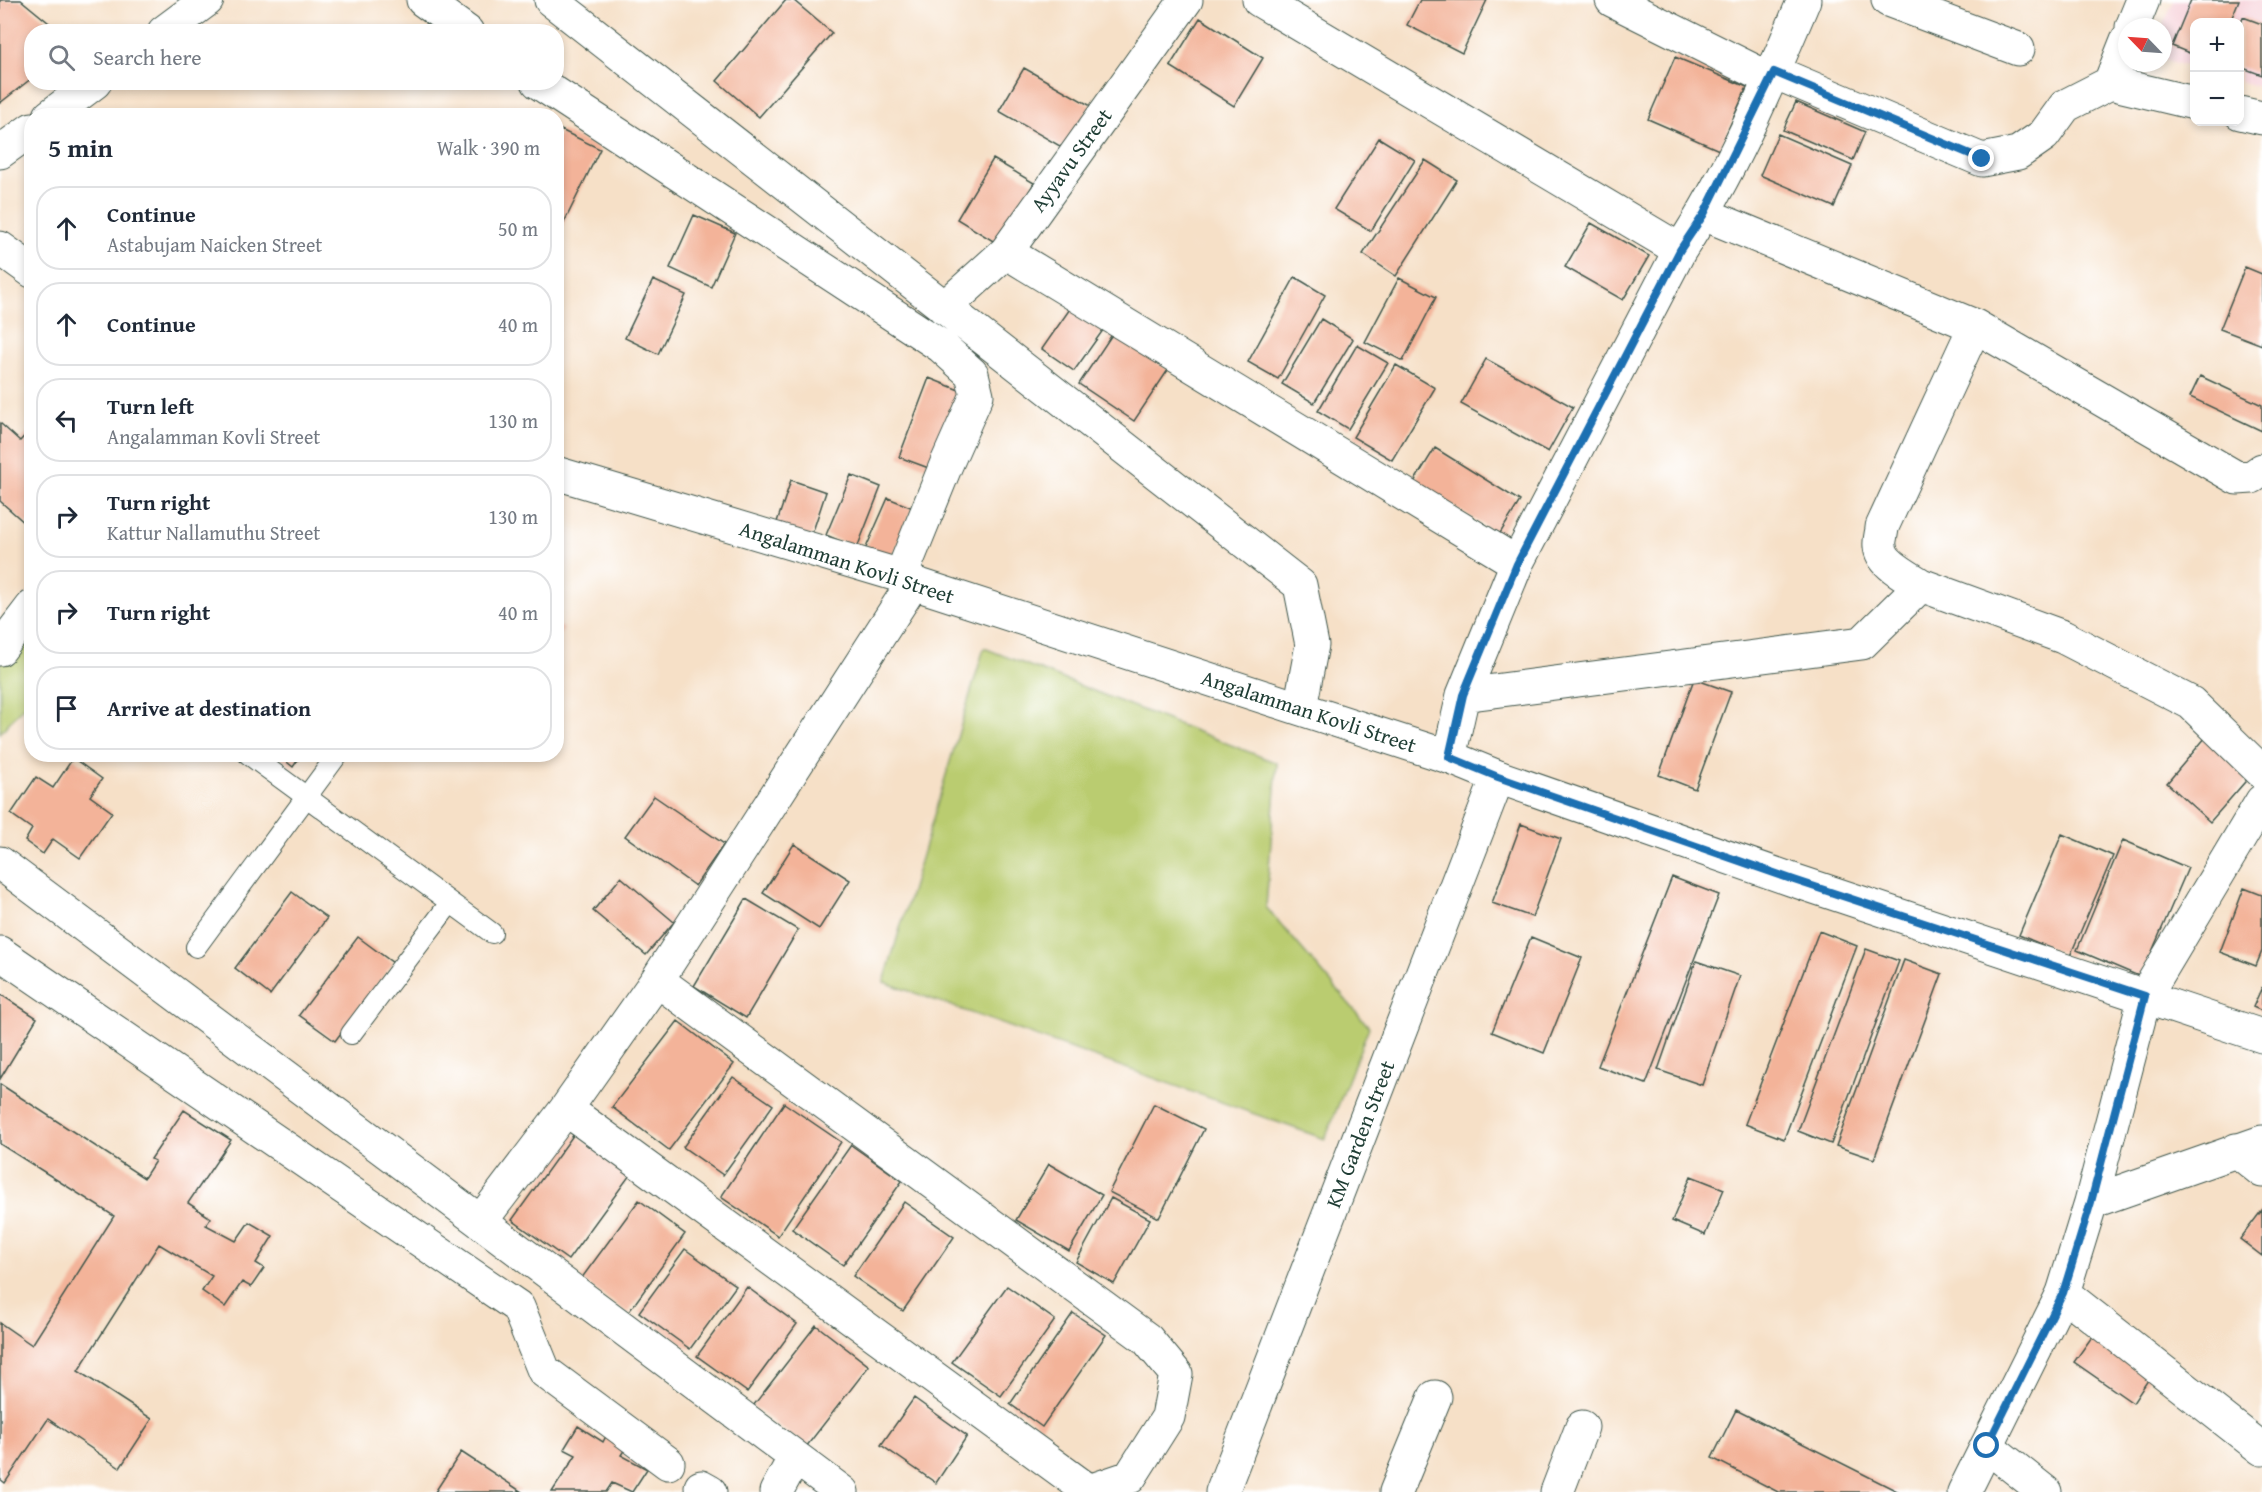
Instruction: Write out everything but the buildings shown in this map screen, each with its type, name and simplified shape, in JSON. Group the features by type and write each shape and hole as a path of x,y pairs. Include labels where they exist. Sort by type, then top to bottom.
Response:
{"street":[{"path":"175,24 207,0"},
{"path":"423,0 456,24"},
{"path":"551,0 1300,585 1312,645 1300,708"},
{"name":"Ayyavu Street","path":"944,308 1006,252 1186,0"},
{"path":"1259,0 1680,250"},
{"path":"1612,0 1772,75 1982,159 2018,153 2044,135 2065,106 2110,83 2190,102"},
{"path":"1449,757 1463,695 1517,564 1680,250 1704,214 1772,75 1804,0"},
{"path":"1888,0 2018,49"},
{"path":"2136,18 2143,0"},
{"path":"2110,83 2118,62"},
{"path":"61,108 84,90"},
{"path":"481,1221 566,1108 657,980 907,579 946,465 977,395 972,374 940,346 550,90"},
{"path":"2244,114 2262,118"},
{"path":"0,152 24,135"},
{"path":"1704,214 1975,326 2237,478 2252,477 2262,470"},
{"path":"0,248 24,265"},
{"path":"1006,252 1517,564"},
{"path":"1975,326 1882,527 1880,548 1885,557 1895,568 1921,585 2063,637 2191,703 2262,772"},
{"name":"Angalamman Kovli Street","path":"564,475 907,579 1449,757 1498,777 1794,880 2262,1036"},
{"path":"1463,695 1862,643 1921,585"},
{"path":"0,649 24,618"},
{"name":"KM Garden Street","path":"1222,1492 1498,777"},
{"path":"1964,1492 2063,1293 2091,1202 2145,996 2262,801"},
{"path":"0,863 842,1492"},
{"path":"0,953 518,1307 544,1371 668,1463"},
{"path":"566,1108 1089,1491 1130,1477 1168,1417 1176,1374 1147,1339 657,980"},
{"path":"2091,1202 2249,1146 2262,1171"},
{"path":"2063,1293 2262,1449"},
{"path":"1396,1492 1435,1397"},
{"path":"1557,1492 1582,1427"},
{"path":"1987,1446 2045,1492"},
{"path":"776,1492 795,1456"}],"lane":[{"path":"259,762 492,933"},
{"path":"196,946 332,762"},
{"path":"351,1034 450,903"}],"shaded area":[{"path":"2174,0 2262,0 2262,88 2244,82 2244,18 2190,18 2190,67 2172,62 2172,18 2166,18"}],"green space":[{"path":"24,633 24,706 0,733 0,663"},
{"path":"984,648 1277,763 1266,907 1369,1027 1325,1139 884,982"}],"route":[{"path":"1982,159 1774,72 1704,214 1680,250 1517,564 1463,695 1449,757 1498,777 1794,880 2145,996 2091,1202 2063,1293 1987,1446"}]}
